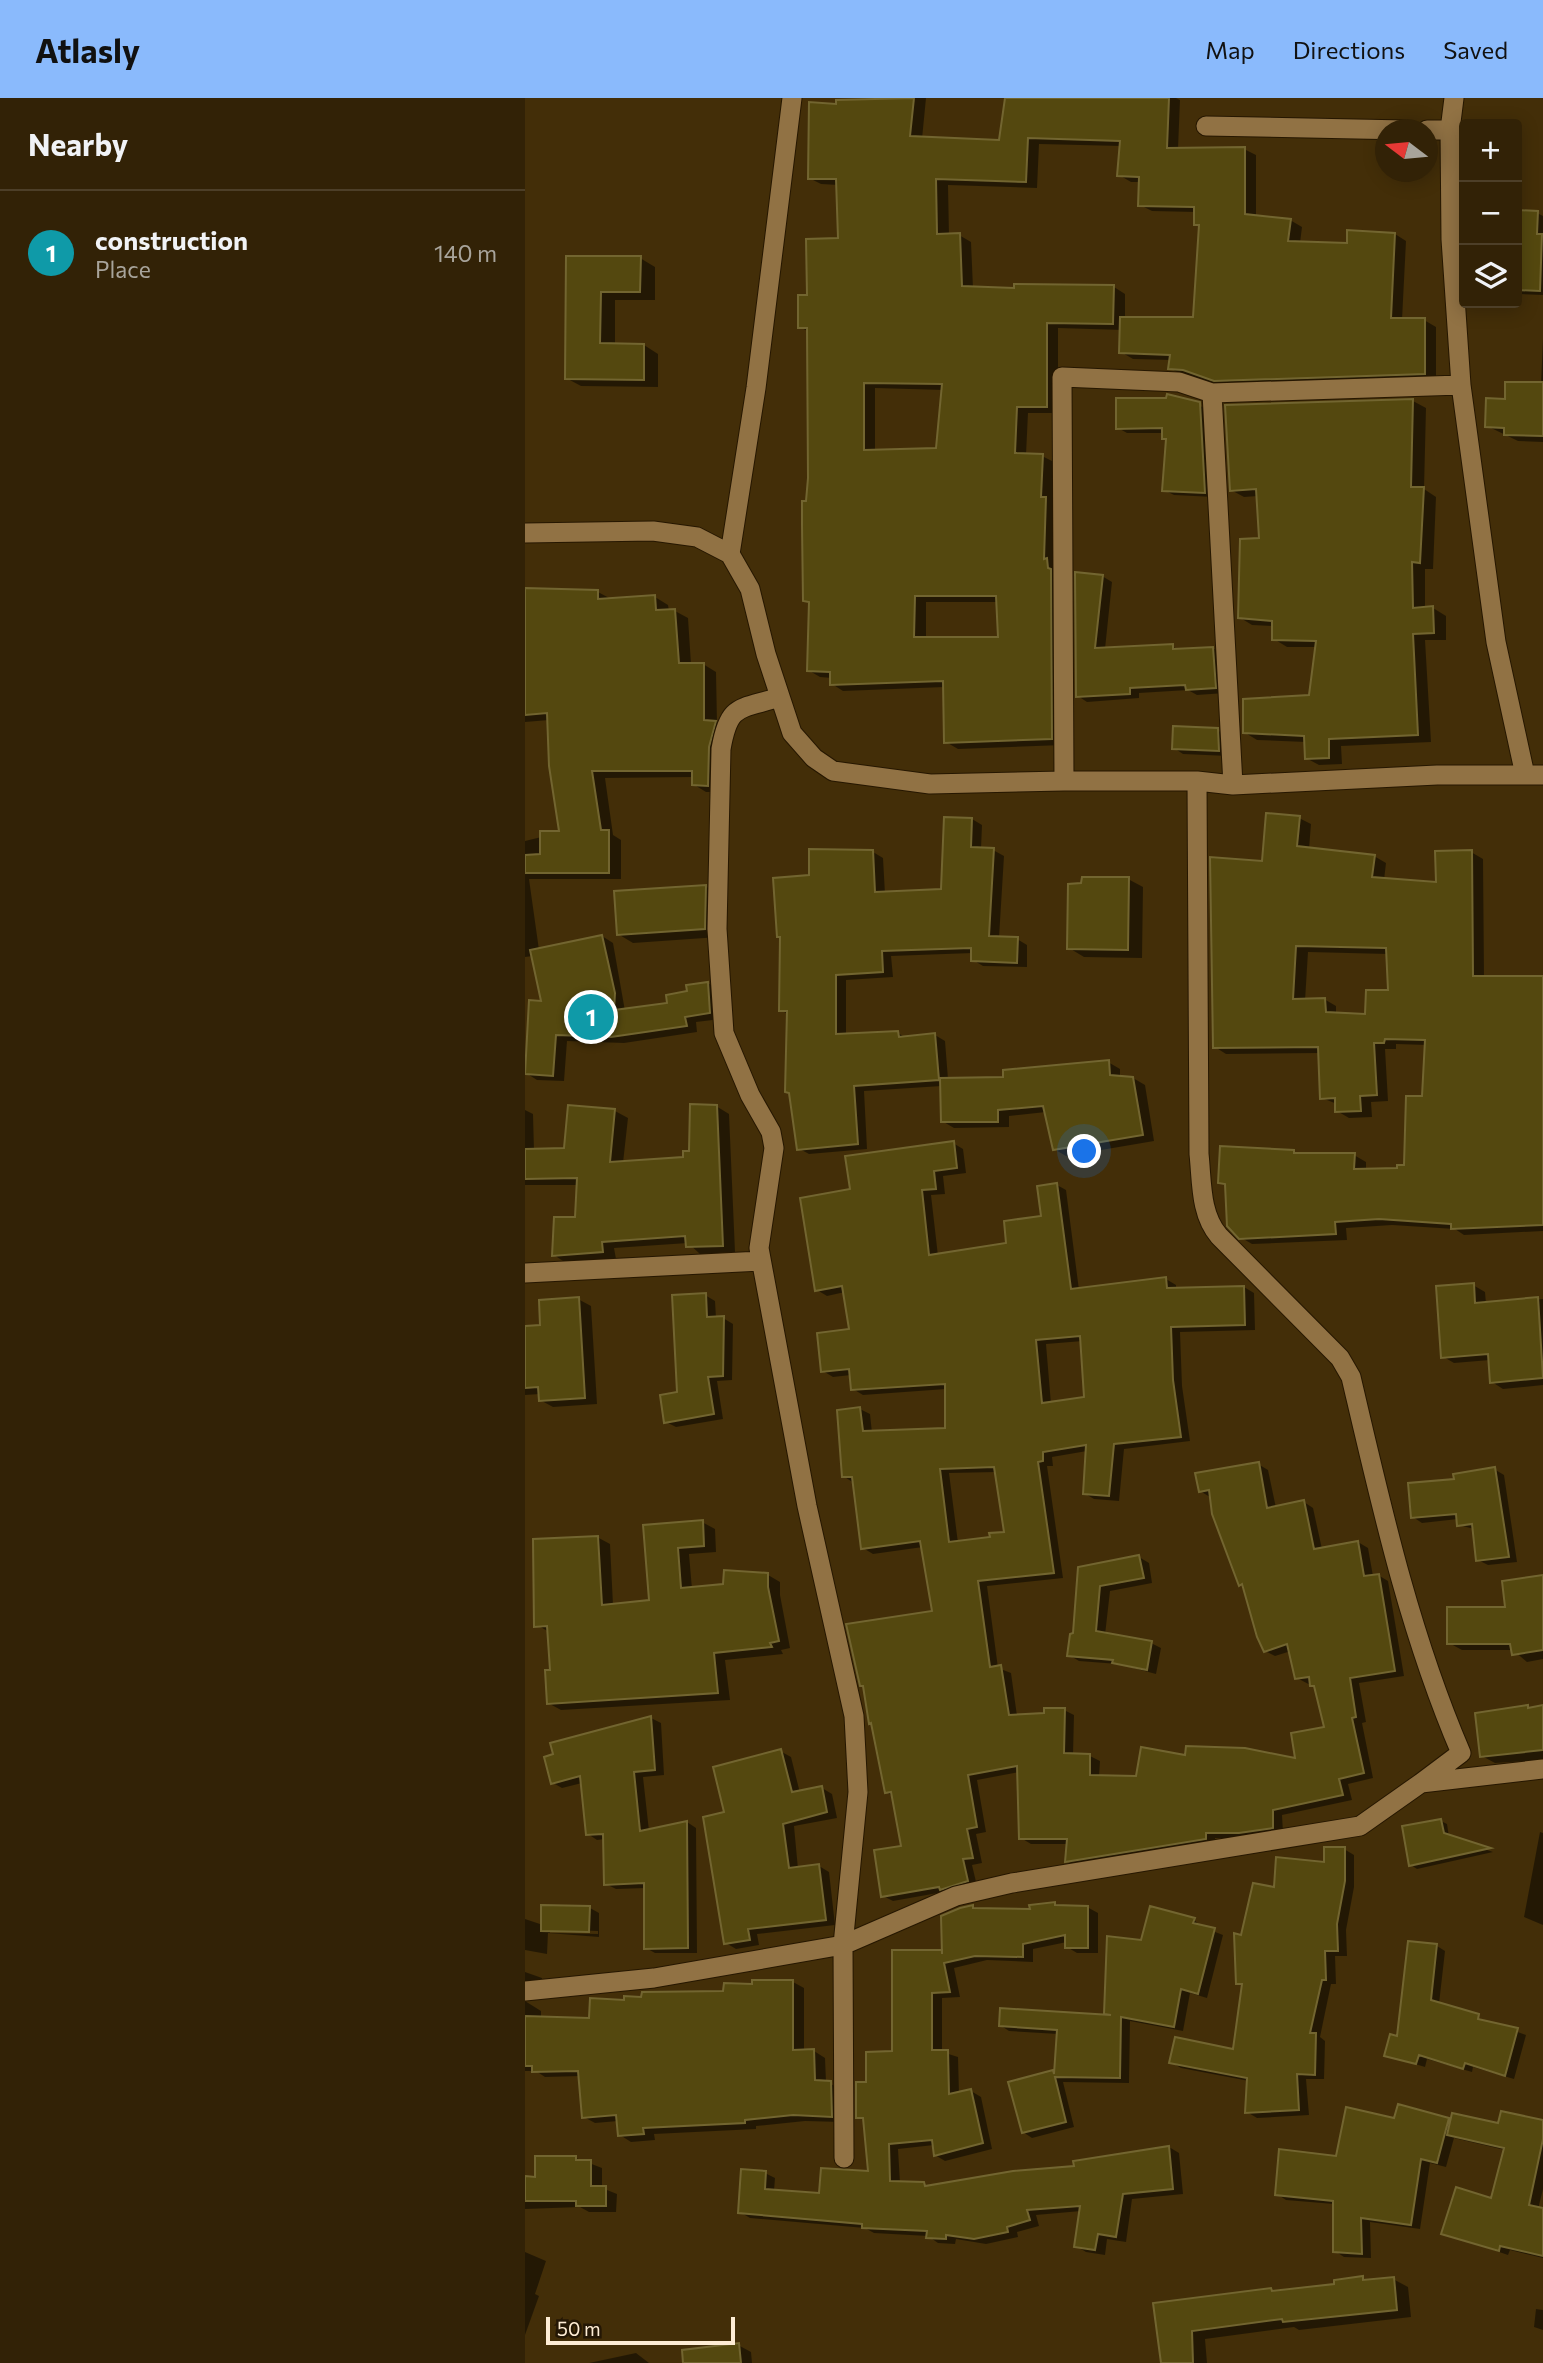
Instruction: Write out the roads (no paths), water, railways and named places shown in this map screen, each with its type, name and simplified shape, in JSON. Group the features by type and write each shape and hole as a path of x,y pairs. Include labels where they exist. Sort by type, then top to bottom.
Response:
{"street":[{"path":"730,555 756,388 792,98"},
{"path":"525,533 653,531 697,537 730,555 750,589 792,733 814,758 833,771 929,784 1064,780 1196,781 1233,785 1437,775 1534,775 1496,642 1461,385 1451,239 1450,130 1454,98"},
{"path":"1206,126 1375,129"},
{"path":"1438,130 1450,130"},
{"path":"1064,780 1062,376 1179,382 1212,393 1461,385"},
{"path":"1212,393 1233,785"},
{"path":"780,697 733,712 726,722 721,749 717,929 724,1033 737,1070 771,1132 774,1148 759,1248 807,1506 854,1716 858,1792 843,1945 844,2158"},
{"path":"525,1991 654,1978 843,1945 956,1896 1012,1883 1360,1826 1461,1754 1434,1691 1400,1583 1351,1377 1341,1358 1219,1236 1210,1225 1206,1212 1199,1154 1196,781"},
{"path":"525,1273 761,1261"},
{"path":"1421,1783 1543,1769"}],"place":[{"name":"construction","path":"591,1017"}]}
